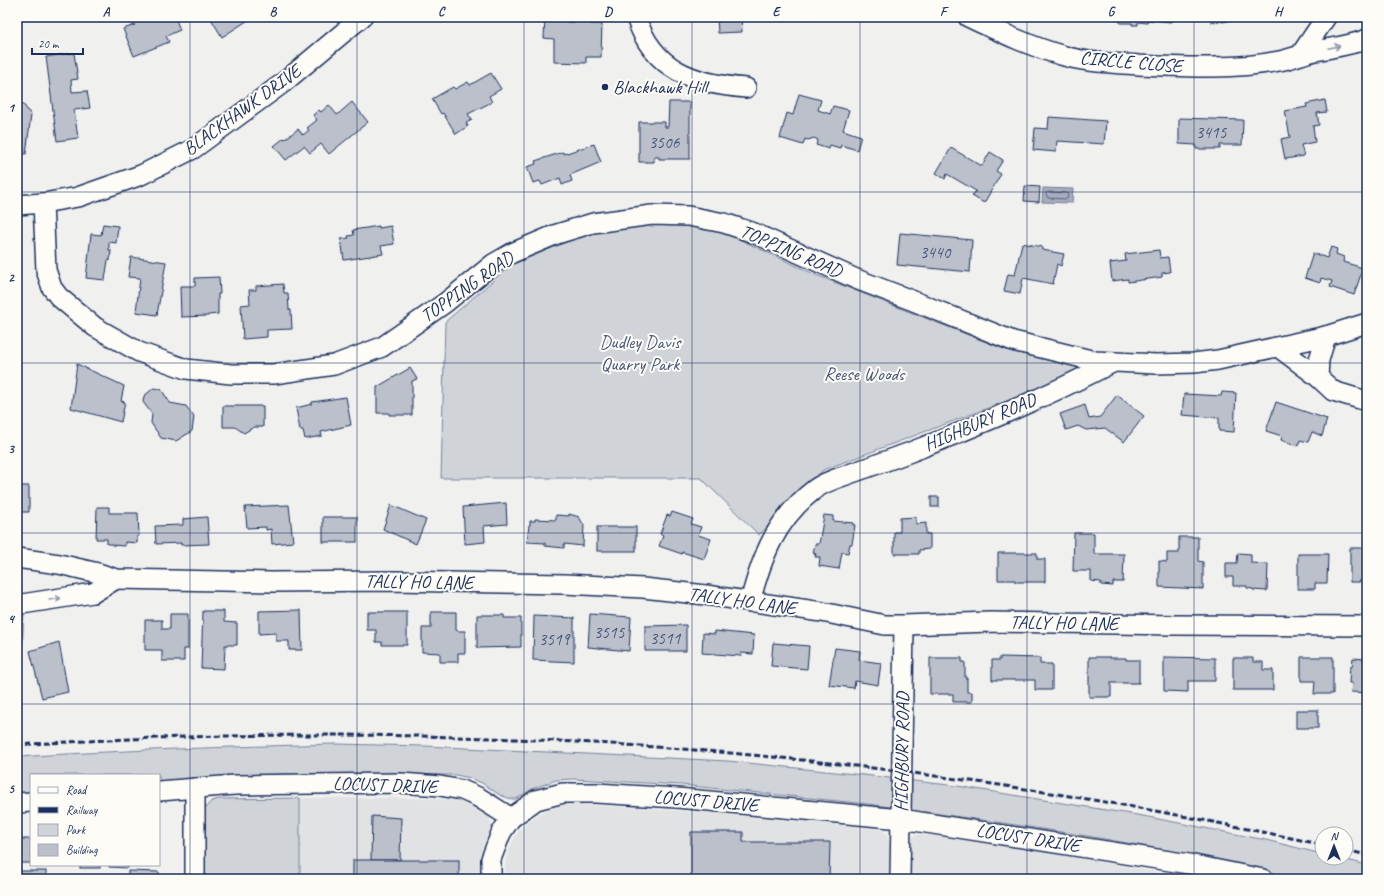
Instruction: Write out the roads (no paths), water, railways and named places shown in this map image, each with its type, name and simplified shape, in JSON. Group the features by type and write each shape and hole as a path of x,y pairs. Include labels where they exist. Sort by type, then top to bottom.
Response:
{"street":[{"name":"BLACKHAWK DRIVE","path":"17,205 43,203 78,197 141,175 193,149 283,83 362,17"},
{"path":"636,17 641,32 652,49 660,58 678,72 705,83 746,88"},
{"name":"CIRCLE CLOSE","path":"968,17 1029,44 1061,55 1102,63 1180,67 1214,67 1279,61 1301,54 1358,43 1367,39"},
{"path":"1301,54 1326,17"},
{"name":"TOPPING ROAD","path":"43,203 46,270 52,288 59,297 95,328 139,352 186,369 231,374 274,374 334,364 382,347 445,303 493,264 512,253 557,234 593,222 652,215 688,216 724,223 754,233 863,281 1013,341 1092,361 1115,362"},
{"name":"HIGHBURY ROAD","path":"750,602 758,572 766,551 778,528 790,512 816,488 998,416 1071,384 1115,362 1156,364 1194,363 1229,358 1326,336 1367,323"},
{"path":"1318,377 1319,360 1326,336"},
{"path":"1278,347 1318,377 1333,391 1367,400"},
{"name":"TALLY HO LANE","path":"17,558 59,564 98,573 116,579 272,582 395,581 564,584 644,588 706,595 822,612 885,625 990,622 1367,626"},
{"path":"17,602 22,604 92,593 116,579"},
{"name":"HIGHBURY ROAD","path":"900,879 904,625"},
{"name":"LOCUST DRIVE","path":"160,792 235,785 402,783 440,786 462,790 478,796 511,818 536,800 563,793 596,792 677,798 901,819 1189,864 1263,879"},
{"path":"195,788 195,879"},
{"path":"17,803 30,802"},
{"path":"491,879 491,859 501,833 511,818"}],"water":[{"path":"1043,188 1073,189 1072,203 1042,202"}],"railway":[{"path":"17,745 260,735 381,735 502,738 744,754 864,767 985,783 1143,809 1314,843"},
{"path":"1354,852 1367,855"}],"place":[{"name":"Blackhawk Hill","path":"605,87"}],"park label":[{"name":"Dudley Davis Quarry Park","path":"640,353"},
{"name":"Reese Woods","path":"864,374"}]}
